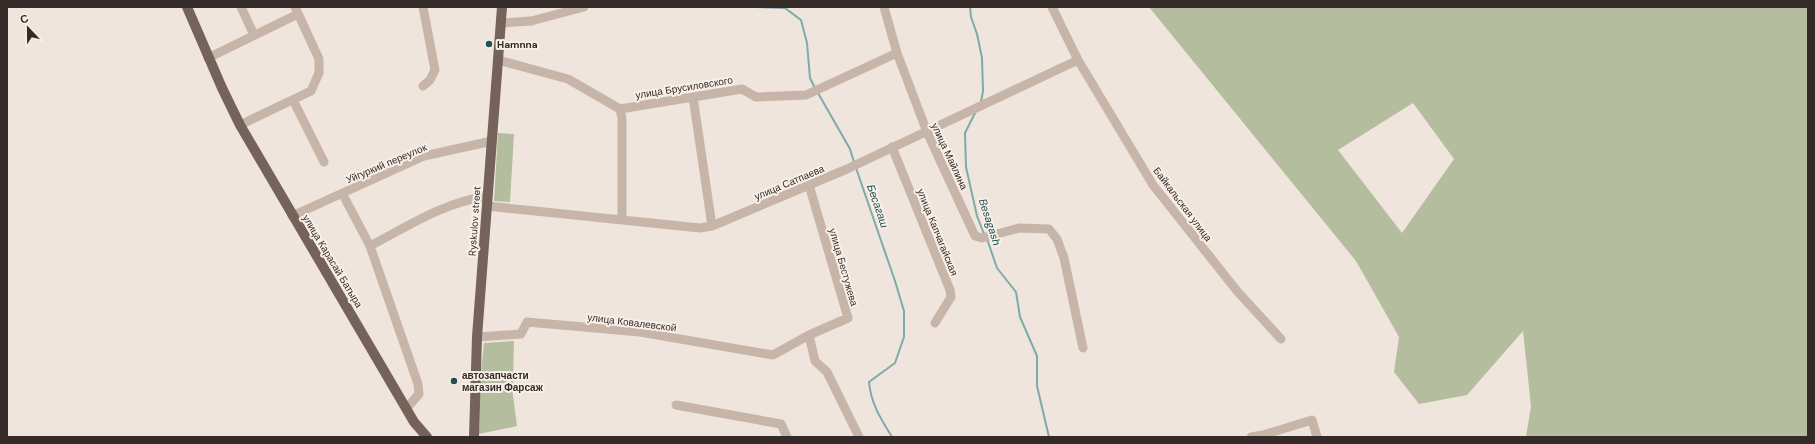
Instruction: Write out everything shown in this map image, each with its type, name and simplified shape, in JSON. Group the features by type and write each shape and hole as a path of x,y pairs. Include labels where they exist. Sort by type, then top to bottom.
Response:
{"main road":[{"name":"улица Карасай Батыра","path":"187,7 208,58 240,125 406,409 414,422 427,437"},
{"name":"Ryskulov street","path":"474,437 477,337 502,7"}],"street":[{"path":"241,7 254,35"},
{"path":"423,7 435,70 430,80 423,86"},
{"path":"501,24 531,21 584,7"},
{"name":"улица Майлина","path":"884,7 897,53 927,132 975,236 982,238 1019,228 1049,230 1057,239 1064,258 1083,348"},
{"name":"Байкальская улица","path":"1052,7 1078,60 1153,186 1237,291 1281,339"},
{"path":"208,58 297,11 319,59 320,73 311,91 240,125"},
{"name":"улица Брусиловского","path":"620,109 742,89 756,97 806,95 897,53"},
{"path":"498,60 568,79 620,109 622,118 622,220"},
{"name":"улица Сатпаева","path":"370,246 436,210 465,199 622,220 700,228 712,226 892,148 1078,60"},
{"path":"693,97 712,226"},
{"path":"293,100 324,162"},
{"name":"Уйгуркий переулок","path":"292,216 424,156 492,141"},
{"name":"улица Капчагайская","path":"892,148 950,290 951,297 935,323"},
{"name":"улица Бестужева","path":"808,335 848,318 809,185"},
{"path":"342,193 370,246 418,384 419,394 406,409"},
{"name":"улица Ковалевской","path":"477,337 522,334 527,322 640,332 772,355 808,335"},
{"path":"808,335 815,361 828,372 859,437"},
{"path":"676,404 781,424 787,437"},
{"path":"1251,437 1263,435 1312,420 1317,437"}],"green space":[{"path":"1149,7 1808,7 1808,437 1526,437 1531,406 1523,331 1467,395 1419,404 1394,372 1399,337 1356,261","holes":["1413,103 1454,159 1402,233 1338,150"]},
{"path":"498,133 514,134 510,202 494,201"},
{"path":"514,341 513,383 480,384 484,343"},
{"path":"512,388 517,426 479,434 480,392"}],"waterway":[{"name":"Бесагаш","path":"754,7 785,8 801,20 807,43 810,78 815,88"},
{"name":"Besagash","path":"970,7 971,17 977,34 982,58 983,91 981,102"},
{"name":"Бесагаш","path":"818,93 850,149 854,162"},
{"name":"Besagash","path":"976,111 965,133 966,167 977,216 984,234"},
{"name":"Бесагаш","path":"856,168 904,311 904,337 895,363 869,382 874,404 892,437"},
{"name":"Besagash","path":"987,239 997,268 1016,292 1020,317 1037,356 1037,386 1049,437"}],"place":[{"name":"Hamnna","path":"489,44"},
{"name":"автозапчасти магазин Фарсаж","path":"454,381"}]}
